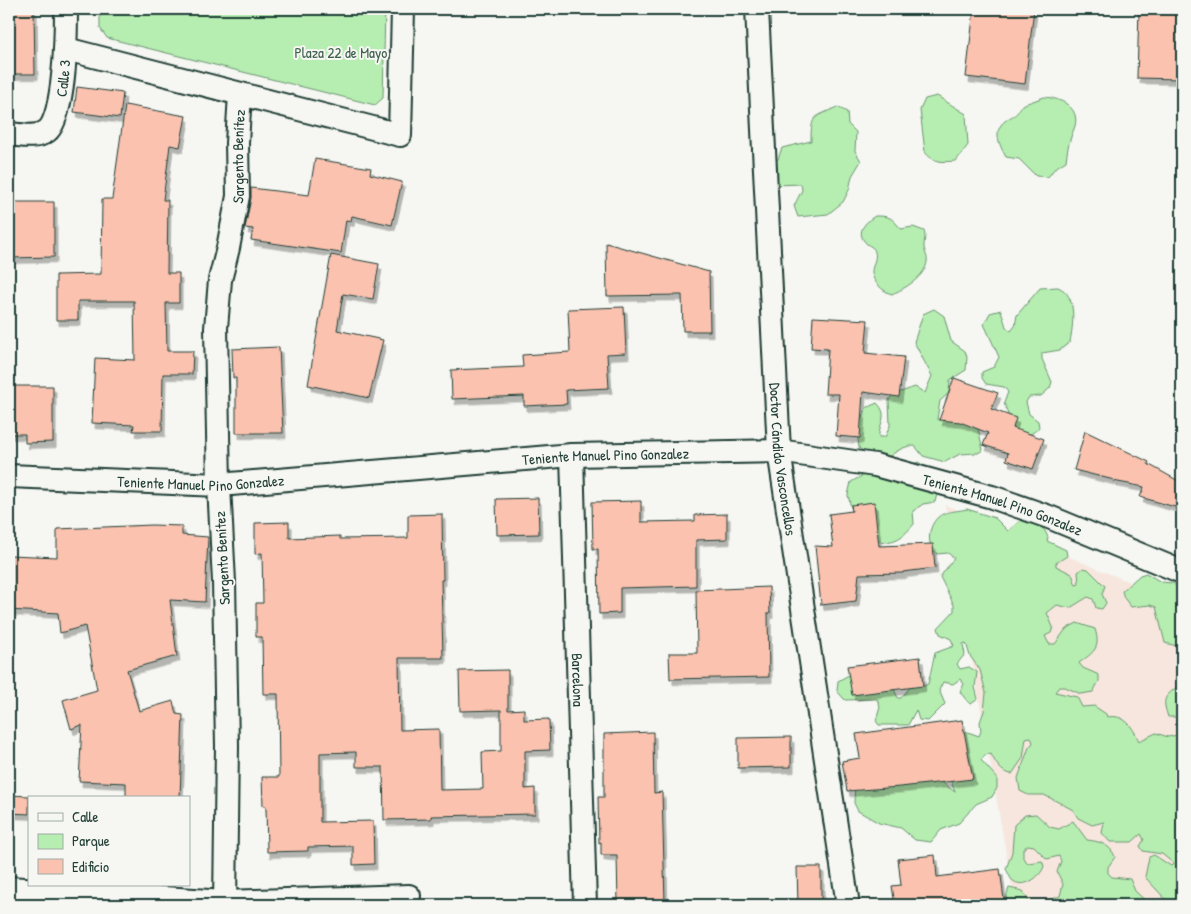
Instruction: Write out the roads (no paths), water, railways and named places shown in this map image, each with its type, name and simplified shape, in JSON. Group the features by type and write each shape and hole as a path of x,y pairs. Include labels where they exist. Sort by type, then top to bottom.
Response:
{"street":[{"name":"Calle 3","path":"9,134 34,136 48,130 57,114 66,49 66,9"},
{"path":"66,49 400,135 403,9"},
{"name":"Doctor Cándido Vasconcellos","path":"757,9 779,450 848,905"},
{"name":"Sargento Benítez","path":"225,903 227,736 216,328 220,280 238,196 237,143 240,94"},
{"name":"Teniente Manuel Pino Gonzalez","path":"9,476 219,485 572,455 779,450 875,466 992,497 1049,517 1182,572"},
{"name":"Barcelona","path":"572,455 585,905"},
{"path":"9,888 225,903 409,896"}],"park label":[{"name":"Plaza 22 de Mayo","path":"341,52"}]}
